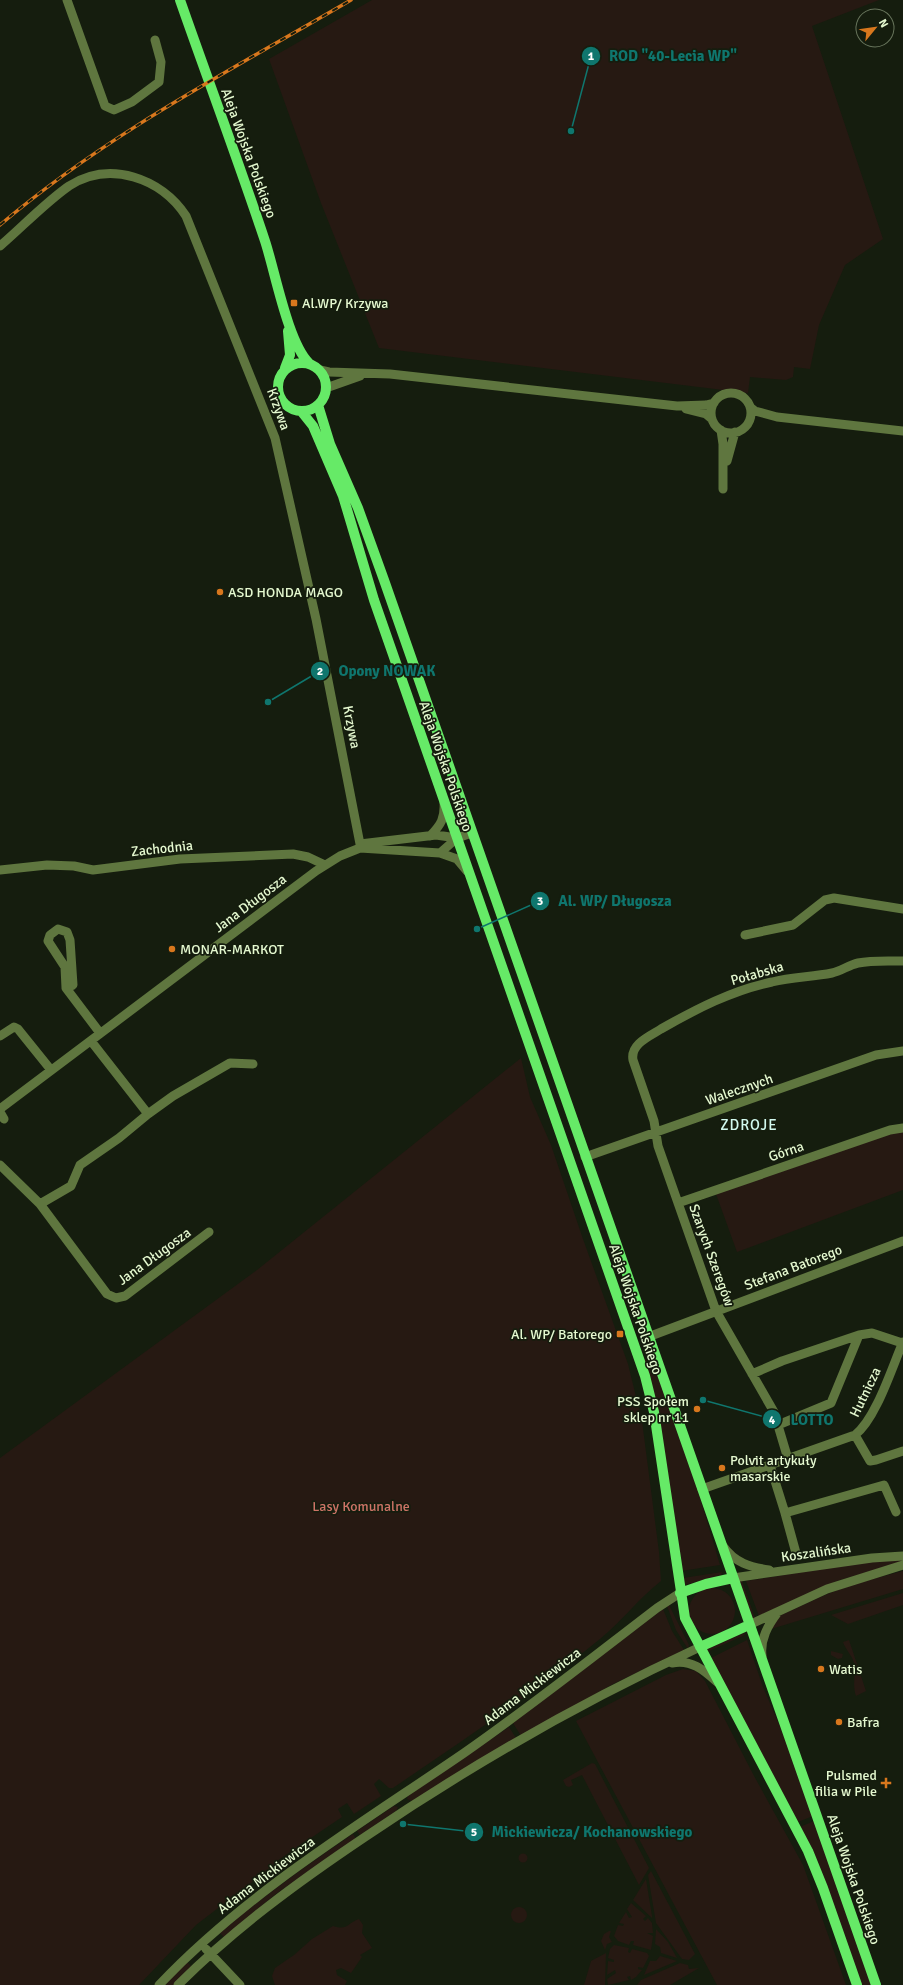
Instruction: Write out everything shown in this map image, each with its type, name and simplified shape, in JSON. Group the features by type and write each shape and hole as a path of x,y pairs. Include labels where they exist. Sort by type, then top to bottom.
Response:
{"main road":[{"name":"Aleja Wojska Polskiego","path":"180,0 266,244 286,317 300,352 309,363"},
{"name":"Aleja Wojska Polskiego","path":"285,368 290,355 286,317"},
{"path":"299,362 309,363 320,370 325,378 326,388 324,397 318,405 310,410 301,411 288,406 279,395 278,380 285,368 299,362"},
{"name":"Aleja Wojska Polskiego","path":"318,405 330,444 358,508 876,1985"},
{"name":"Aleja Wojska Polskiego","path":"301,411 312,426 343,496 365,572 443,800 649,1388 680,1593 685,1618 700,1647"},
{"path":"418,726 433,722"},
{"path":"553,1111 567,1106"},
{"path":"680,1593 706,1584 733,1578"},
{"path":"749,1625 700,1647 813,1863 857,1985"}],"street":[{"path":"67,0 105,106 114,110 132,102 159,82 161,62 155,40"},
{"name":"Krzywa","path":"0,246 69,186 99,175 136,176 148,181 166,193 179,206 186,216 275,438 314,611 360,846"},
{"path":"320,370 329,372 390,374 677,406 706,405 714,402 722,395 735,393 743,397 750,408 755,411 777,417 903,431"},
{"path":"326,388 338,382 369,374"},
{"path":"712,419 711,409 714,402"},
{"path":"677,406 706,414 721,430 724,470 723,489"},
{"path":"721,430 735,432 744,427 748,421 750,408"},
{"path":"748,421 777,417"},
{"path":"724,470 735,432"},
{"path":"430,836 442,823 444,816 443,800"},
{"path":"440,852 457,838 472,833"},
{"path":"360,846 430,836 446,835 457,838"},
{"path":"360,846 440,852 461,862 470,876"},
{"name":"Jana Długosza","path":"0,1109 325,865 360,846"},
{"name":"Zachodnia","path":"0,870 47,865 74,866 93,870 180,860 293,854 308,857 325,865"},
{"path":"745,935 793,925 821,902 834,898 903,909"},
{"path":"66,988 73,985 70,940 67,932 58,929 50,934 48,941 65,967 66,988 100,1033"},
{"name":"Połabska","path":"632,1051 636,1045 646,1038 684,1016 705,1005 745,989 784,979 832,973 859,962 903,961"},
{"path":"0,1036 14,1027 18,1029 51,1070"},
{"path":"90,1040 148,1114"},
{"name":"Szarych Szeregów","path":"632,1051 633,1060 654,1121 655,1133 716,1311 774,1412 788,1459"},
{"name":"Walecznych","path":"585,1157 876,1055 903,1051"},
{"path":"40,1204 71,1186 80,1165 119,1138 173,1096 230,1063 253,1064"},
{"name":"Górna","path":"678,1203 890,1130 903,1128"},
{"name":"Jana Długosza","path":"0,1165 40,1204 107,1294 116,1298 125,1296 209,1232"},
{"name":"Stefana Batorego","path":"648,1337 903,1241"},
{"path":"752,1374 782,1360 859,1335 872,1333 903,1343"},
{"path":"778,1425 831,1403 859,1335"},
{"name":"Hutnicza","path":"702,1489 788,1459 862,1430 871,1417 903,1343"},
{"path":"855,1434 870,1461 903,1451"},
{"path":"770,1465 796,1554"},
{"path":"785,1513 884,1485 896,1512"},
{"path":"721,1543 734,1558 748,1566 780,1571"},
{"name":"Koszalińska","path":"733,1578 872,1558 903,1556"},
{"path":"749,1625 841,1584 903,1564"},
{"name":"Adama Mickiewicza","path":"159,1985 201,1944 277,1881 510,1721 657,1608 680,1593"},
{"path":"764,1665 762,1652 763,1638 771,1621 779,1611"},
{"name":"Adama Mickiewicza","path":"178,1985 210,1954 254,1916 288,1890 406,1809 565,1714 606,1692 700,1647"},
{"path":"665,1664 677,1662 692,1664 719,1683"},
{"path":"398,1798 406,1809"},
{"path":"201,1944 240,1985"}],"green space":[{"path":"372,0 879,0 855,8 855,9 812,26 883,239 845,265 819,325 810,369 794,367 793,377 786,380 750,377 748,393 379,348 321,203 269,59"},
{"name":"Lasy Komunalne","path":"521,1058 530,1097 551,1145 628,1364 642,1421 659,1552 661,1581 600,1639 498,1716 393,1788 389,1788 379,1779 374,1784 381,1796 354,1814 347,1803 338,1809 342,1817 274,1863 273,1866 196,1925 139,1985 0,1985 0,1458 257,1270"},
{"path":"903,1132 903,1190 737,1252 716,1194 893,1133"},
{"path":"651,1357 698,1491 720,1565 681,1571 644,1360"},
{"path":"903,1558 903,1562 840,1580 759,1616 746,1581 865,1562"},
{"path":"903,1571 903,1589 771,1629 781,1615 825,1595 850,1585"},
{"path":"722,1572 721,1575 685,1585 683,1578"},
{"path":"739,1581 742,1581 755,1618 753,1619"},
{"path":"712,1588 725,1592 731,1598 735,1611 731,1624 725,1630 712,1634 699,1630 693,1624 689,1611 693,1598 699,1592"},
{"path":"903,1593 903,1605 848,1624 831,1615"},
{"path":"669,1605 689,1645 688,1649 676,1630 667,1606"},
{"path":"663,1609 672,1631 684,1650 613,1684 521,1736 513,1723"},
{"path":"744,1633 745,1635 707,1652 707,1649"},
{"path":"747,1640 763,1687 787,1743 813,1816 798,1822 711,1658"},
{"path":"849,1640 866,1691 856,1696 854,1688 854,1663 843,1642"},
{"path":"831,1651 843,1654 842,1658 838,1659 831,1655"},
{"path":"683,1669 696,1671 705,1681 753,1774 803,1865 846,1985 717,1985 576,1721 666,1675"},
{"path":"509,1727 516,1738 412,1801 407,1799 408,1796"},
{"path":"592,1763 595,1764 649,1868 639,1885 582,1775 571,1780 573,1785 569,1787 566,1786 563,1780"},
{"path":"394,1806 398,1807 396,1811 360,1835 357,1831"},
{"path":"814,1821 872,1985 861,1985 800,1827"},
{"path":"353,1834 356,1839 277,1893 224,1937 220,1933 285,1882"},
{"path":"523,1853 528,1858 523,1863 518,1858"},
{"path":"651,1871 695,1954 689,1960 682,1959 656,1923 648,1875"},
{"path":"646,1879 652,1916 652,1918 633,1900"},
{"path":"631,1903 646,1916 643,1919 645,1921 648,1918 652,1923 653,1933 647,1933 653,1936 651,1950 633,1945 634,1941 631,1941 629,1945 618,1941 614,1936 618,1925 623,1926 624,1924 619,1923 626,1912 629,1918 632,1917 627,1909"},
{"path":"519,1907 526,1912 527,1915 522,1922 519,1923 512,1918 511,1915 516,1908"},
{"path":"359,1919 363,1925 362,1933 372,1948 360,1955 362,1957 351,1973 341,1968 336,1970 337,1975 347,1981 345,1985 275,1985 272,1976 275,1968 294,1955 312,1939 333,1926 342,1928"},
{"path":"656,1929 668,1942 677,1958 661,1953 660,1947 655,1944"},
{"path":"611,1931 609,1937 612,1942 607,1944 605,1950 601,1941 604,1934"},
{"path":"614,1945 629,1948 628,1952 630,1953 632,1949 647,1953 649,1956 643,1968 638,1967 638,1969 642,1970 636,1977 631,1980 630,1976 627,1977 629,1980 608,1985 607,1979 616,1973 615,1970 607,1975 608,1961 614,1962 614,1960 608,1958 610,1949"},
{"path":"606,1953 605,1985 584,1985 591,1961"},
{"path":"660,1956 677,1961 644,1975 650,1961 656,1961"},
{"path":"187,1962 191,1966 173,1985 165,1985"},
{"path":"680,1963 688,1965 689,1969 699,1968 670,1985 637,1985 641,1980"}],"railway":[{"path":"0,225 41,192 126,132 215,78 351,0"}],"place":[{"name":"ROD \"40-Lecia WP\"","path":"571,131"},
{"name":"Al.WP/ Krzywa","path":"294,303"},
{"name":"ASD HONDA MAGO","path":"220,592"},
{"name":"Opony NOWAK","path":"268,702"},
{"name":"Al. WP/ Długosza","path":"477,929"},
{"name":"MONAR-MARKOT","path":"172,949"},
{"name":"Al. WP/ Batorego","path":"620,1334"},
{"name":"LOTTO","path":"703,1400"},
{"name":"PSS Społem sklep nr 11","path":"697,1409"},
{"name":"Polvit artykuły masarskie","path":"722,1468"},
{"name":"Watis","path":"821,1669"},
{"name":"Bafra","path":"839,1722"},
{"name":"Pulsmed filia w Pile","path":"886,1783"},
{"name":"Mickiewicza/ Kochanowskiego","path":"403,1824"}],"district":[{"name":"ZDROJE","path":"749,1125"}]}
